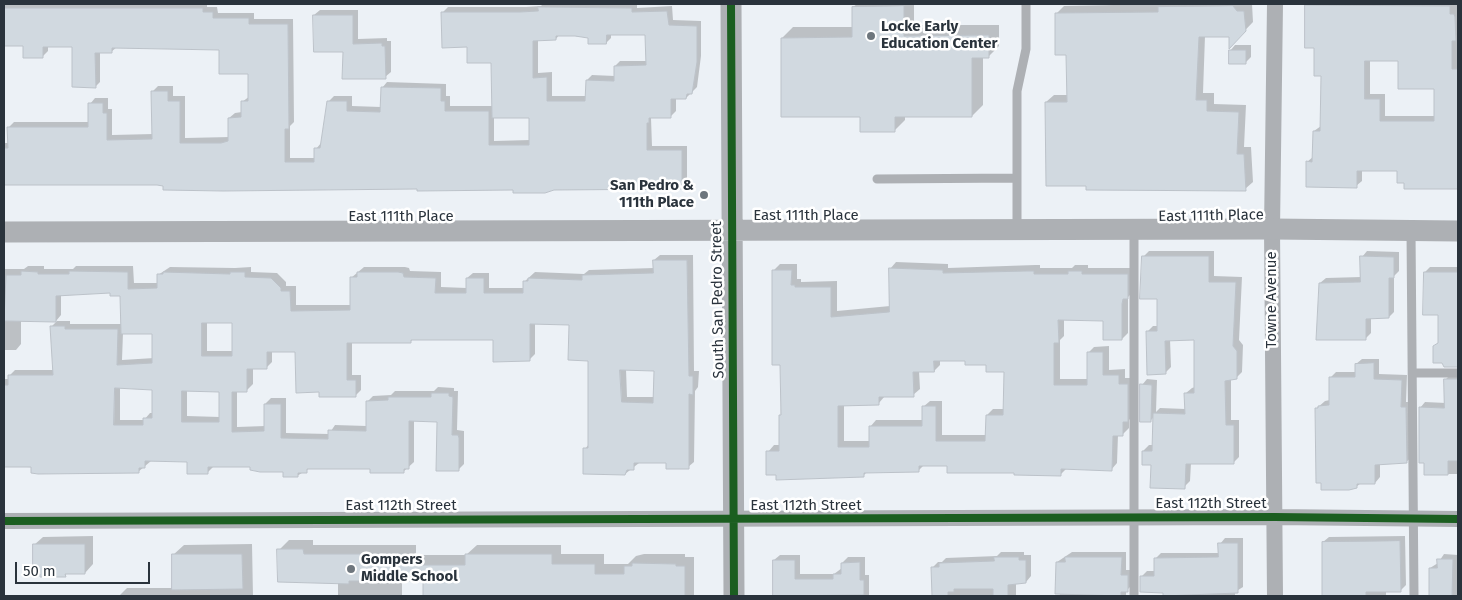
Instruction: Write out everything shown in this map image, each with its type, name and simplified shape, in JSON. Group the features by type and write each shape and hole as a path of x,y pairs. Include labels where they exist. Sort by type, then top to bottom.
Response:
{"street":[{"name":"South San Pedro Street","path":"732,4 731,230 734,596"},
{"name":"Towne Avenue","path":"1275,596 1272,229 1276,4"},
{"name":"East 111th Place","path":"4,232 1134,231 1272,229 1458,231"},
{"name":"East 112th Street","path":"4,520 734,520 1274,517 1458,519"}],"lane":[{"path":"1017,230 1017,91 1026,50 1026,4"},
{"path":"878,179 1017,178"},
{"path":"1134,231 1134,596"},
{"path":"1411,231 1414,596"},
{"path":"1413,373 1458,373"}],"building":[{"path":"1305,5 1450,6 1450,14 1454,14 1455,17 1456,41 1452,41 1452,69 1458,69 1458,189 1404,189 1404,183 1397,183 1397,171 1357,171 1357,188 1306,187 1306,161 1312,162 1313,131 1320,131 1321,76 1314,76 1314,48 1305,48","holes":["1365,61 1398,61 1398,89 1434,89 1434,121 1380,121 1380,99 1365,99"]},
{"path":"904,6 904,36 989,35 989,58 972,58 972,117 895,117 895,132 860,132 860,117 781,117 781,38 852,37 852,7"},
{"path":"1233,6 1237,11 1244,11 1246,31 1229,49 1229,37 1199,37 1196,100 1207,100 1207,111 1239,112 1237,154 1244,154 1246,191 1086,190 1086,186 1046,186 1045,102 1067,102 1066,55 1055,55 1055,13 1158,12 1158,7"},
{"path":"538,7 632,8 632,12 667,11 669,25 697,26 697,62 692,94 687,94 686,99 671,99 671,118 649,118 649,123 647,123 647,150 682,150 682,189 554,190 545,193 513,193 513,190 223,191 163,190 163,186 157,185 4,185 4,148 8,148 7,127 88,127 88,103 103,103 103,113 107,113 107,140 152,139 151,91 168,91 168,101 180,101 180,143 221,143 228,141 228,118 241,117 241,101 248,101 248,74 219,74 219,50 112,48 112,53 95,53 96,88 72,87 72,47 43,47 43,58 23,58 23,46 4,46 4,8 203,8 203,12 213,12 213,18 249,18 249,24 288,24 289,129 285,129 285,162 314,162 314,148 320,148 327,101 347,101 347,111 380,112 381,87 441,88 441,101 445,101 445,111 489,111 489,145 529,145 529,118 492,118 491,63 467,63 467,47 442,48 441,12 538,11","holes":["607,35 645,35 646,65 614,66 614,81 586,80 585,101 547,101 547,77 533,78 533,41 556,40 556,36 575,36 588,38 588,44 606,44"]},
{"path":"313,15 353,15 353,44 382,43 382,46 385,46 386,79 342,79 343,52 314,52"},
{"path":"1229,50 1246,50 1246,64 1229,64"},
{"path":"1142,256 1209,256 1209,282 1236,282 1233,346 1237,351 1237,379 1225,381 1226,425 1234,425 1234,464 1186,464 1185,489 1150,488 1151,465 1142,465 1142,451 1152,451 1153,413 1185,414 1184,393 1194,393 1194,340 1165,341 1166,374 1147,375 1146,331 1157,331 1157,299 1140,299"},
{"path":"1360,256 1394,257 1394,278 1389,278 1389,318 1366,319 1366,340 1316,340 1319,283 1360,282"},
{"path":"653,260 687,260 689,376 693,376 693,395 689,394 689,469 666,469 666,463 634,463 634,470 627,470 625,475 583,474 583,448 588,448 588,361 568,360 569,325 530,324 530,361 493,362 493,340 411,340 411,343 347,343 347,380 356,380 356,397 319,397 319,392 296,393 295,352 267,352 267,369 247,369 247,392 232,392 232,432 264,431 264,404 281,404 281,438 328,439 328,430 366,431 366,401 388,400 388,397 431,397 431,393 449,393 449,396 453,397 452,435 458,435 459,438 459,471 436,471 437,422 409,421 409,469 404,469 404,473 370,473 370,469 307,469 307,473 298,473 298,477 283,477 283,472 260,472 250,470 250,467 208,467 208,474 187,474 187,462 145,461 145,468 139,468 139,473 38,474 31,473 31,467 4,467 4,385 8,385 8,375 53,375 50,326 65,326 65,329 118,329 117,365 152,363 152,334 121,334 120,296 110,296 110,293 56,296 56,322 4,321 6,275 21,275 21,271 38,272 38,274 69,274 69,271 128,272 128,289 157,288 157,274 163,274 163,272 230,274 230,272 245,272 245,277 271,278 281,288 281,291 290,291 291,311 350,310 350,277 357,277 357,272 398,272 403,273 404,277 436,278 435,293 466,293 466,278 484,278 484,293 523,293 523,281 528,281 528,278 582,280 582,275 653,273","holes":["202,323 232,323 232,356 202,356","620,370 654,371 653,403 622,402","115,388 152,390 152,418 143,418 143,425 114,425","182,391 219,392 219,422 182,422"]},
{"path":"889,268 943,270 943,273 1034,271 1034,274 1068,274 1068,271 1082,271 1082,274 1128,274 1128,299 1123,299 1122,304 1122,340 1103,340 1103,321 1058,320 1059,343 1054,343 1054,385 1087,385 1087,352 1103,352 1103,375 1119,375 1119,384 1128,384 1128,422 1123,422 1123,436 1113,436 1112,471 1061,469 1061,476 1014,475 1014,473 947,473 947,466 919,466 919,472 864,473 864,477 776,480 776,475 766,475 766,451 779,451 779,415 781,415 780,365 772,365 772,270 792,270 791,285 795,285 795,287 831,287 831,317 889,312","holes":["934,361 965,361 965,365 986,365 986,372 1004,372 1003,415 986,415 985,441 936,441 936,406 922,406 922,426 869,426 869,447 838,447 838,406 879,405 879,397 914,397 913,372 934,372"]},
{"path":"1424,272 1458,272 1458,367 1444,367 1442,363 1433,363 1433,346 1438,343 1438,315 1423,315"},
{"path":"1374,363 1374,379 1402,380 1401,407 1406,407 1407,463 1375,465 1375,484 1357,484 1357,488 1349,490 1321,490 1321,483 1316,483 1315,408 1329,405 1329,377 1355,377 1355,364"},
{"path":"1444,379 1458,379 1458,461 1448,461 1448,475 1424,475 1424,463 1419,463 1419,407 1444,408"},
{"path":"1140,384 1152,385 1151,422 1140,422"},
{"path":"1400,541 1401,592 1366,592 1366,596 1322,596 1322,542"},
{"path":"1218,543 1238,543 1238,593 1163,596 1163,593 1140,592 1140,576 1154,576 1154,558 1218,557"},
{"path":"33,544 85,544 85,574 65,574 66,577 40,577 40,574 33,574"},
{"path":"277,549 303,549 304,554 406,554 406,565 465,565 465,554 552,554 552,564 595,564 595,574 624,574 624,566 632,566 632,563 676,564 676,566 685,566 685,596 423,596 423,581 349,581 349,584 278,582"},
{"path":"172,554 242,554 243,589 172,590"},
{"path":"994,557 1019,557 1019,560 1026,560 1026,583 1008,585 1008,596 993,596 993,589 954,589 954,592 948,592 948,596 932,596 931,567 939,567 939,563 994,561"},
{"path":"1065,557 1122,557 1121,575 1128,575 1128,592 1121,592 1121,596 1055,594 1056,562 1065,562"},
{"path":"1437,559 1453,559 1452,596 1429,596 1429,568 1437,568"},
{"path":"773,560 795,560 795,579 833,579 833,574 841,574 841,563 860,562 860,580 864,580 864,595 773,596"}],"cycle path":[{"path":"731,4 734,596"},
{"path":"4,521 1274,517 1458,519"}],"place":[{"name":"Locke Early Education Center","path":"871,36"},
{"name":"San Pedro & 111th Place","path":"704,195"},
{"name":"Gompers Middle School","path":"351,569"}]}
